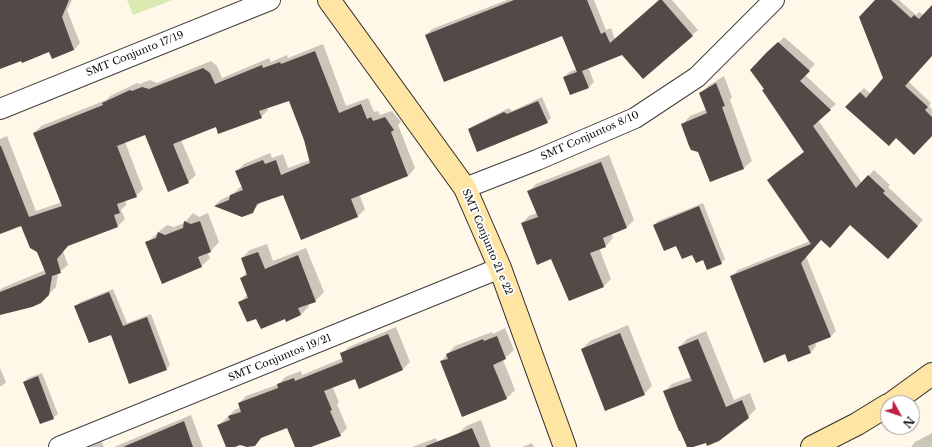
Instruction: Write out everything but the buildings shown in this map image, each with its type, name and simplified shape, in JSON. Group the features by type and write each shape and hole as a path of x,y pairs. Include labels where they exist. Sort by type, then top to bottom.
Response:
{"street":[{"name":"SMT Conjunto 17/19","path":"0,109 270,0"},
{"name":"SMT Conjunto 21 e 22","path":"329,0 465,188 500,268 566,447"},
{"name":"SMT Conjuntos 8/10","path":"465,188 636,118 697,77 739,37 774,0"},
{"name":"SMT Conjuntos 19/21","path":"60,447 500,268"},
{"path":"903,395 932,374"},
{"path":"812,447 857,424 880,410"}],"green space":[{"path":"127,0 173,0 133,15"}]}
